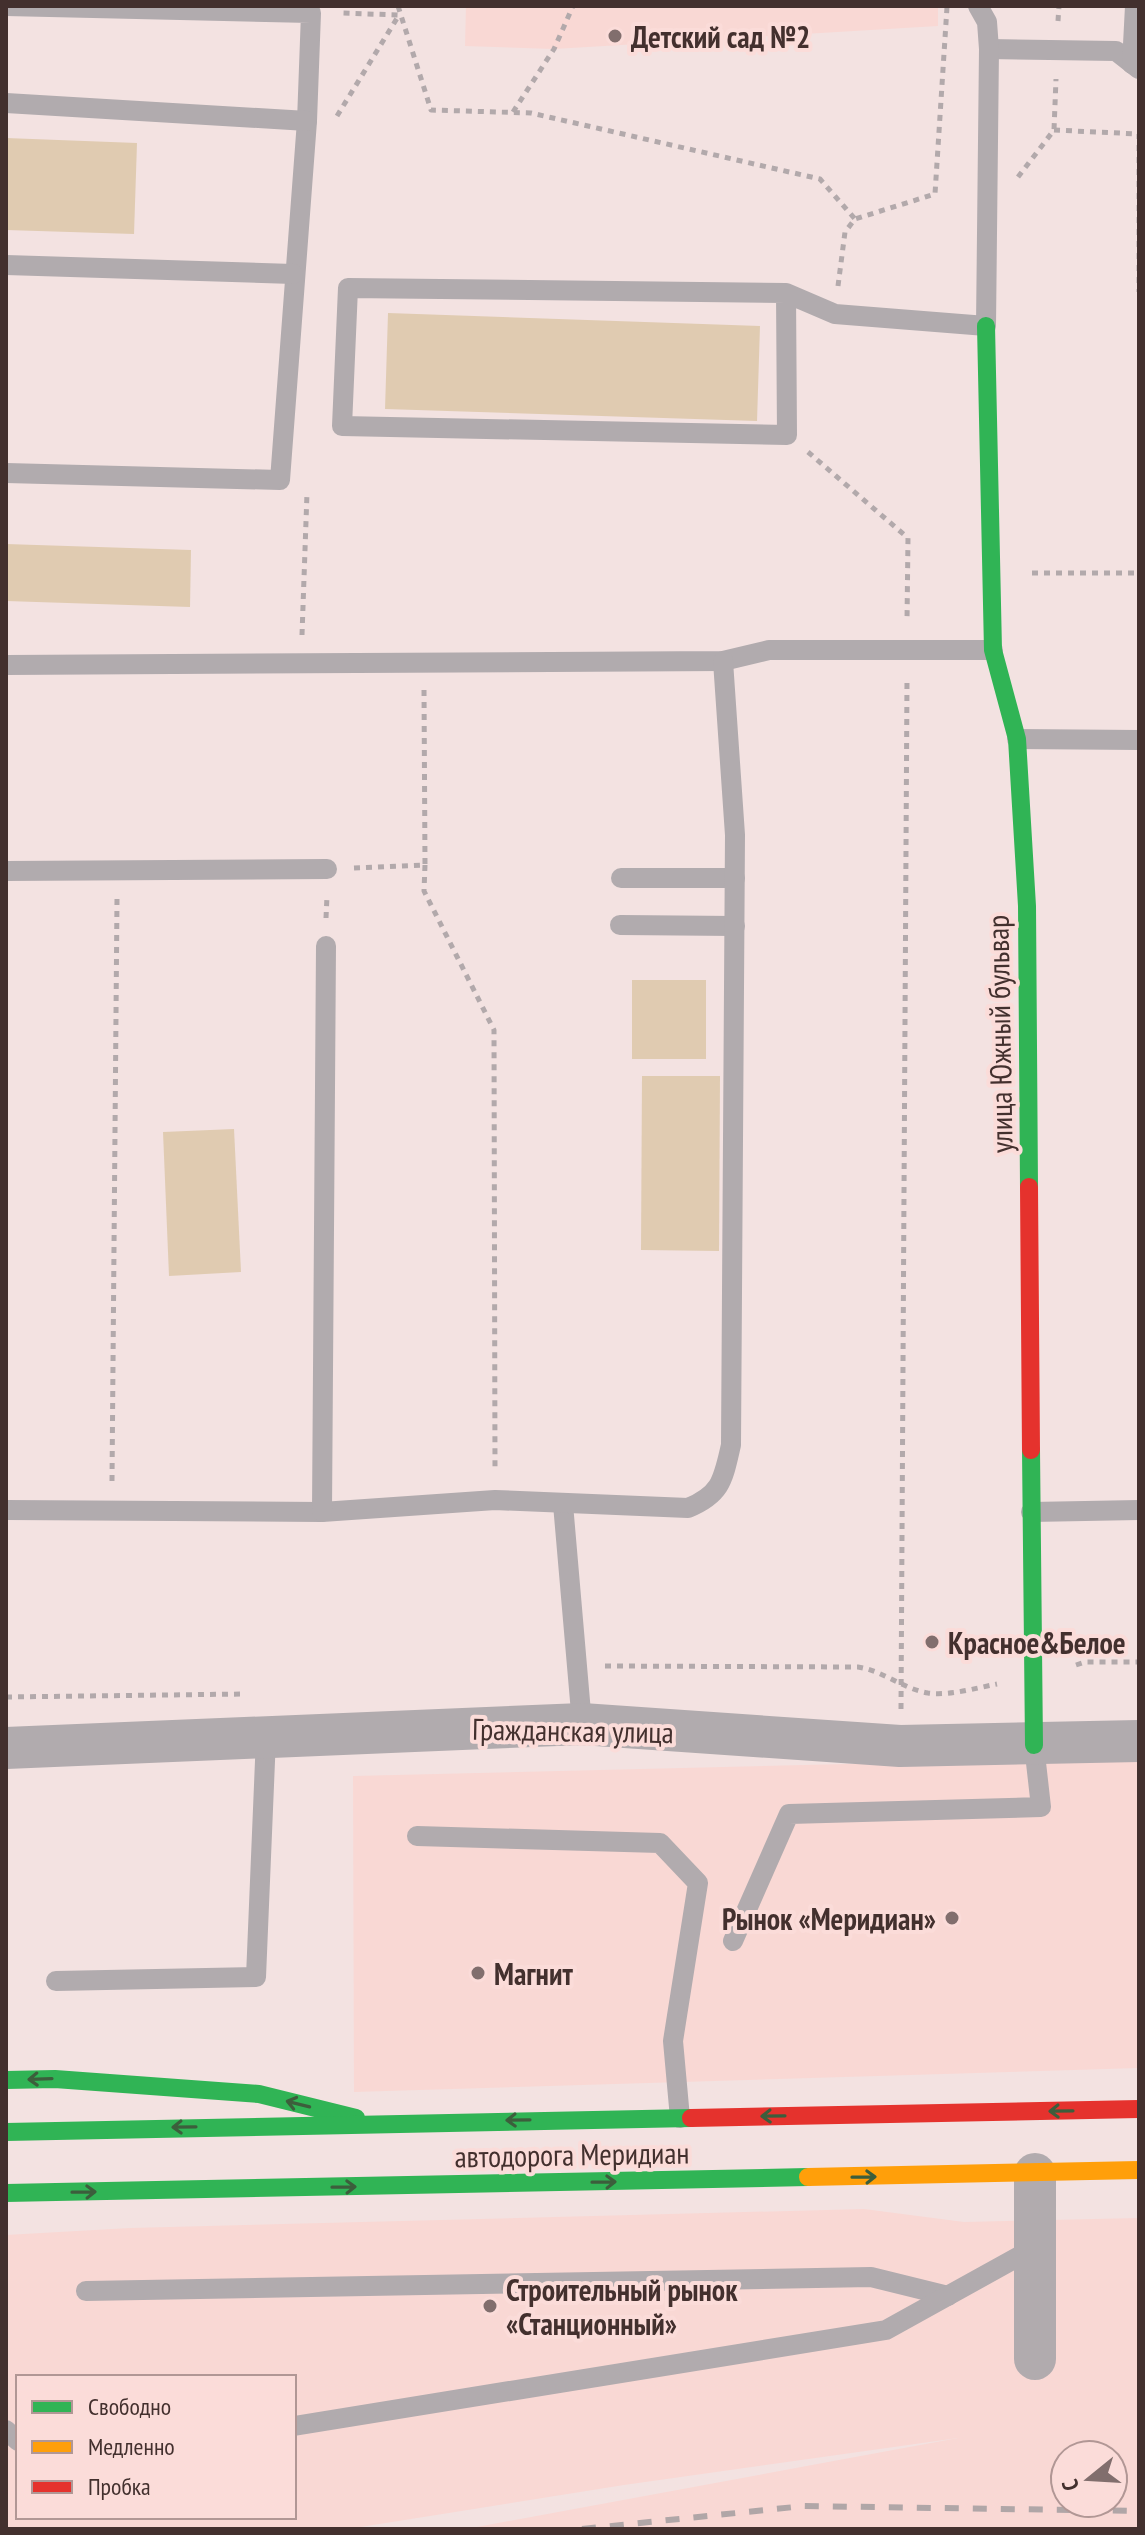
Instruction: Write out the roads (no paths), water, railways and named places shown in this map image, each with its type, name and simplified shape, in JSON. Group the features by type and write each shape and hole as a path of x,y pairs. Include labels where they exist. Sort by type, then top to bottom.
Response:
{"main road":[{"name":"улица Южный бульвар","path":"986,326 993,650 1017,739 1027,906 1034,1745"},
{"path":"6,2080 55,2079 259,2094 374,2123"},
{"name":"автодорога Меридиан","path":"6,2132 1139,2109"},
{"name":"автодорога Меридиан","path":"6,2193 1139,2170"}],"street":[{"name":"Гражданская улица","path":"6,1748 582,1724 900,1746 1139,1741"},
{"path":"1035,2174 1035,2359"}],"lane":[{"path":"6,6 311,13 307,121 293,274 280,480 6,473"},
{"path":"786,293 787,435 342,426 348,288 786,293 835,314 986,326 989,49 987,22 978,6"},
{"path":"1135,6 1135,66"},
{"path":"989,49 1116,51 1135,66"},
{"path":"6,103 307,121"},
{"path":"6,265 293,274"},
{"path":"6,665 723,661 769,650 993,650"},
{"path":"6,1510 322,1512 495,1500 688,1508 708,1500 723,1480 731,1445 735,835 723,661"},
{"path":"1017,739 1139,740"},
{"path":"6,871 327,869"},
{"path":"621,878 735,878"},
{"path":"620,925 735,926"},
{"path":"322,1512 326,946"},
{"path":"563,1504 582,1724"},
{"path":"1031,1512 1139,1510"},
{"path":"56,1981 256,1977 266,1737"},
{"path":"733,1941 789,1814 1041,1807 1034,1745"},
{"path":"417,1836 660,1843 689,1873 698,1883 673,2041 680,2118"},
{"path":"296,2426 886,2330 1034,2248"},
{"path":"86,2291 871,2277 948,2296"}],"railway":[{"path":"582,2529 804,2506 1139,2511"}],"place":[{"name":"Детский сад №2","path":"615,36"},
{"name":"Красное&Белое","path":"932,1642"},
{"name":"Рынок «Меридиан»","path":"952,1918"},
{"name":"Магнит","path":"478,1973"},
{"name":"Строительный рынок «Станционный»","path":"490,2306"}]}
